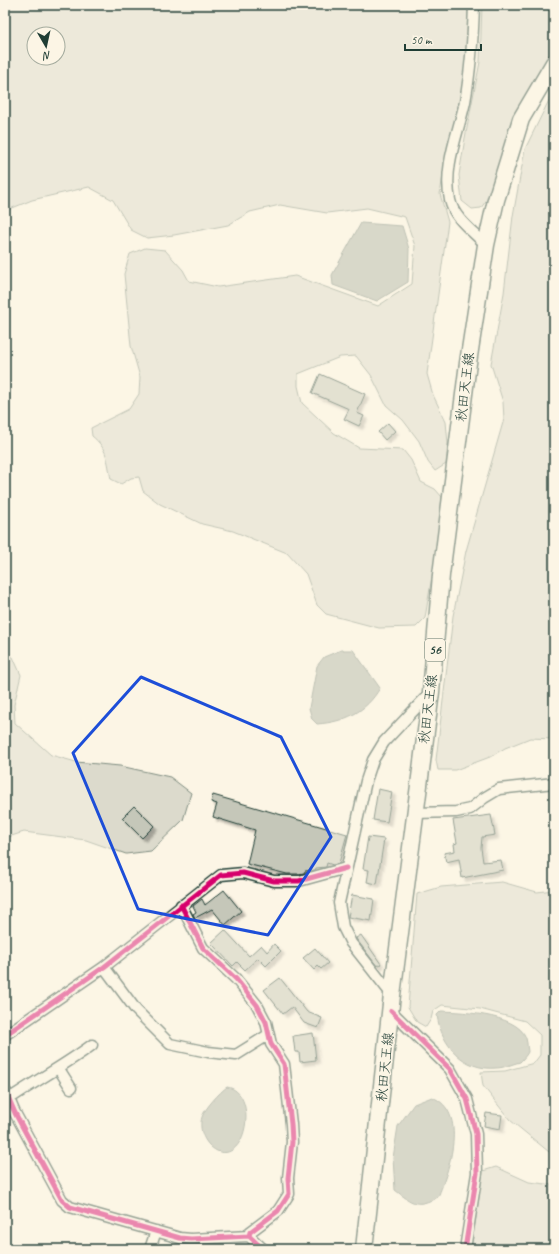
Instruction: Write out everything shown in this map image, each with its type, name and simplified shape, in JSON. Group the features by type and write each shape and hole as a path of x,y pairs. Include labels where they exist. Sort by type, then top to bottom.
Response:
{"main road":[{"name":"秋田天王線","path":"364,1249 392,995 431,692 441,575 468,363 486,245 496,200 521,118 554,63"}],"street":[{"path":"474,5 473,58 452,154 448,180 450,201 456,215 486,245"},
{"path":"392,995 351,943 343,927 339,903 366,781 373,760 384,742 431,692"},
{"path":"415,813 470,809 499,789 554,783"},
{"path":"5,1035 104,967 221,875 243,873 274,881 299,881 346,868"},
{"path":"181,905 203,948 244,987 257,1005 266,1022 271,1044 284,1064 291,1130 288,1178 289,1194 278,1211 250,1232 250,1236"},
{"path":"104,967 136,1010 170,1044 208,1052 236,1055 268,1035"},
{"path":"391,1011 450,1069 468,1099 476,1134 477,1172 465,1249"},
{"path":"92,1045 59,1069 45,1074 7,1094 62,1200 70,1207 156,1231 192,1244 250,1236"},
{"path":"59,1069 71,1088"},
{"path":"150,1249 156,1231"},
{"path":"250,1236 262,1249"}],"highlighted area":[{"path":"141,677 281,737 331,837 268,935 138,909 73,753"}],"shaded area":[{"path":"5,5 468,5 466,65 458,112 444,169 440,194 448,222 427,374 433,395 446,422 448,443 446,464 435,471 428,462 419,441 403,420 386,405 371,375 356,356 340,357 298,374 298,386 302,403 334,433 359,448 403,450 411,460 421,482 435,489 442,497 437,546 425,618 416,627 379,628 326,614 317,605 306,574 287,553 233,531 202,524 160,504 143,491 139,477 131,478 121,484 111,479 106,455 104,450 92,436 91,428 129,409 139,394 140,377 131,346 124,274 130,254 145,248 165,250 183,270 189,281 218,287 295,276 378,306 412,284 415,246 405,217 367,208 327,213 280,205 250,212 228,225 174,235 147,238 131,230 113,200 89,187 32,200 5,211"},
{"path":"482,5 554,5 554,50 523,101 498,166 488,198 481,208 472,209 462,201 459,175 480,62"},
{"path":"554,90 554,739 530,738 505,748 490,757 455,770 438,770 436,760 453,616 466,551 504,419 503,402 491,364 504,293 513,216 525,149"},
{"path":"361,223 402,226 409,249 408,282 377,301 333,285 332,275"},
{"path":"341,650 353,650 380,688 368,703 354,714 337,721 317,724 312,719 309,708 317,666 324,657"},
{"path":"5,655 13,657 21,675 14,705 15,723 51,755 76,762 120,766 170,777 191,793 183,820 151,851 126,854 86,840 24,832 5,838"},
{"path":"502,882 537,892 554,890 554,1156 510,1120 483,1086 481,1072 505,1071 534,1063 540,1055 540,1035 525,1021 480,1009 442,1005 433,1011 431,1019 426,1027 417,1022 408,1007 417,894 441,887"},
{"path":"441,1011 492,1016 505,1020 516,1026 524,1033 528,1052 520,1062 505,1067 484,1068 474,1065 456,1054 449,1046 439,1026 437,1015"},
{"path":"227,1087 237,1092 243,1101 246,1113 242,1138 236,1147 227,1152 217,1151 209,1145 202,1132 201,1122 206,1109"},
{"path":"432,1097 443,1104 450,1115 453,1128 451,1157 438,1197 425,1203 415,1203 406,1199 395,1190 393,1158 398,1126 414,1104"},
{"path":"496,1167 529,1182 554,1185 554,1249 471,1249 483,1171"}],"building":[{"path":"320,374 365,394 357,413 364,416 359,426 344,419 349,409 312,393"},
{"path":"388,423 395,431 385,440 378,432"},
{"path":"378,789 392,792 387,822 373,820"},
{"path":"213,795 347,834 339,863 333,865 327,863 326,867 316,868 315,870 305,871 304,873 298,874 287,874 247,864 255,830 213,817 217,804 211,802"},
{"path":"134,806 154,826 142,838 122,818"},
{"path":"491,815 495,835 482,837 481,848 483,862 501,860 503,870 462,878 459,859 446,862 444,853 455,851 454,844 457,843 453,820"},
{"path":"368,837 384,839 377,884 367,882 369,870 363,869"},
{"path":"224,890 241,911 225,925 212,909 195,918 193,914 196,912 193,906 202,899 205,905"},
{"path":"352,895 374,899 371,921 348,917"},
{"path":"225,930 249,956 261,945 267,952 274,944 281,951 266,966 258,958 245,970 237,962 233,966 211,943"},
{"path":"361,935 381,964 377,966 357,940 356,938"},
{"path":"315,948 328,963 321,969 318,966 314,970 303,958"},
{"path":"280,978 307,1012 322,1018 318,1028 304,1023 292,1007 283,1014 264,990"},
{"path":"313,1033 316,1060 300,1062 299,1052 295,1052 293,1036"},
{"path":"486,1113 502,1115 500,1129 484,1126"}],"cycle path":[{"path":"5,1035 104,967 221,875 243,873 274,881 299,881 346,868"},
{"path":"181,905 203,948 236,979 257,1005 266,1022 271,1044 284,1064 292,1142 288,1178 289,1194 278,1211 250,1232 249,1236"},
{"path":"391,1011 450,1069 467,1099 476,1134 477,1173 465,1249"},
{"path":"5,1090 15,1113 62,1200 70,1207 180,1238 191,1239 249,1236 263,1249"}]}
